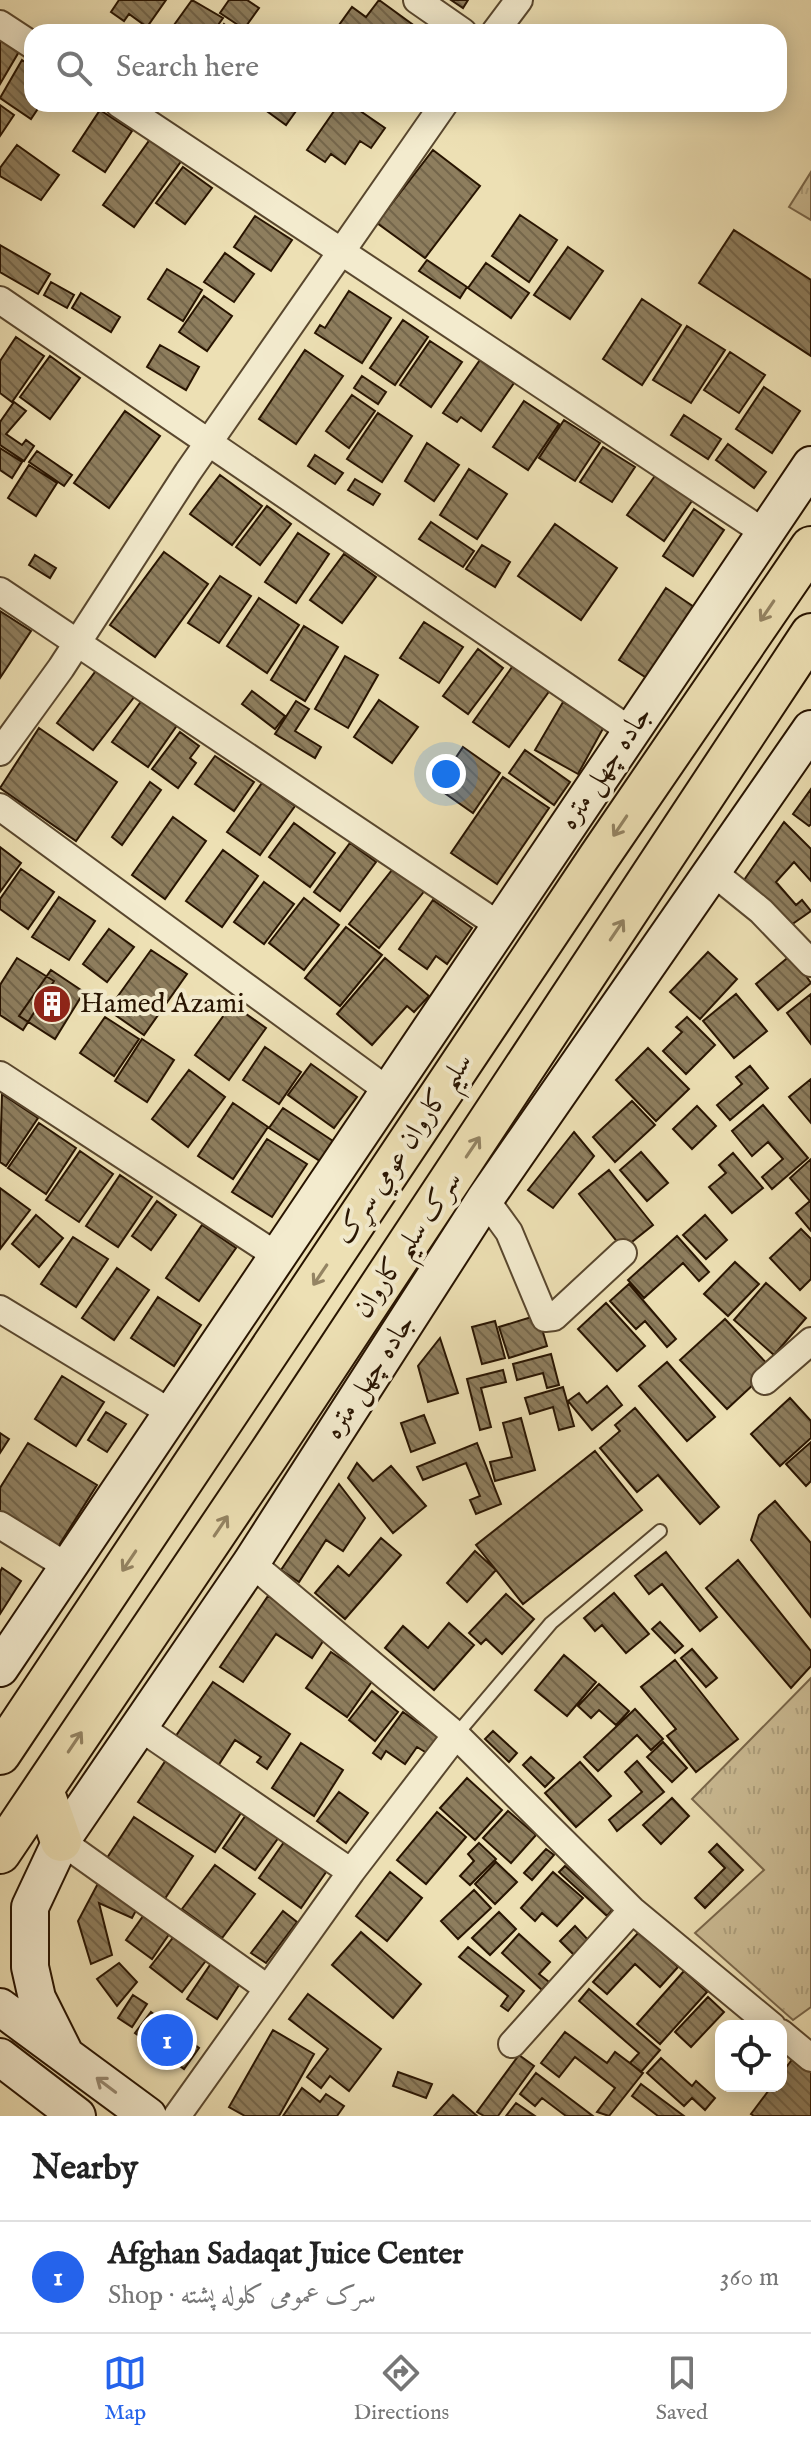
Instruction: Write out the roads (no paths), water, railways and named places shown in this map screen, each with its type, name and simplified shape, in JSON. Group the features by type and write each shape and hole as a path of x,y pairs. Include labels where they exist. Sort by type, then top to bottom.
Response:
{"main road":[{"name":"سلیم کاروان عومي سړک","path":"0,1754 811,547"},
{"name":"سرک سلیم کاروان","path":"0,1853 269,1454 811,634"},
{"path":"726,672 767,699"},
{"path":"43,1790 61,1841"}],"street":[{"path":"417,0 452,24"},
{"path":"501,24 519,0"},
{"path":"0,24 24,40"},
{"path":"131,112 765,533"},
{"path":"0,752 77,643 339,252 438,112"},
{"path":"0,300 631,731"},
{"name":"جاده چهل متره","path":"0,1668 811,465"},
{"path":"0,591 500,926"},
{"name":"جاده چهل متره","path":"65,2054 37,1998 30,1967 30,1907 61,1841 251,1563 485,1199 811,729"},
{"path":"0,807 390,1092"},
{"path":"714,873 761,911 811,963"},
{"path":"0,1075 279,1257"},
{"path":"485,1199 509,1232 545,1318 554,1317 623,1253"},
{"path":"0,1309 173,1414"},
{"path":"765,1381 811,1341"},
{"path":"0,1525 68,1567"},
{"path":"251,1563 456,1735 632,1910 765,2020"},
{"path":"141,1728 351,1872"},
{"path":"177,2116 351,1872 456,1735"},
{"path":"61,1841 267,1988"},
{"path":"512,2044 632,1910"},
{"path":"0,2007 148,2116"},
{"path":"787,2038 811,2058"},
{"path":"0,2057 67,2109"},
{"path":"0,2088 67,2109"}],"lane":[{"path":"456,1735 551,1623 660,1531"}],"place":[{"name":"Hamed Azami","path":"52,1004"},
{"name":"Afghan Sadaqat Juice Center","path":"167,2040"}]}
